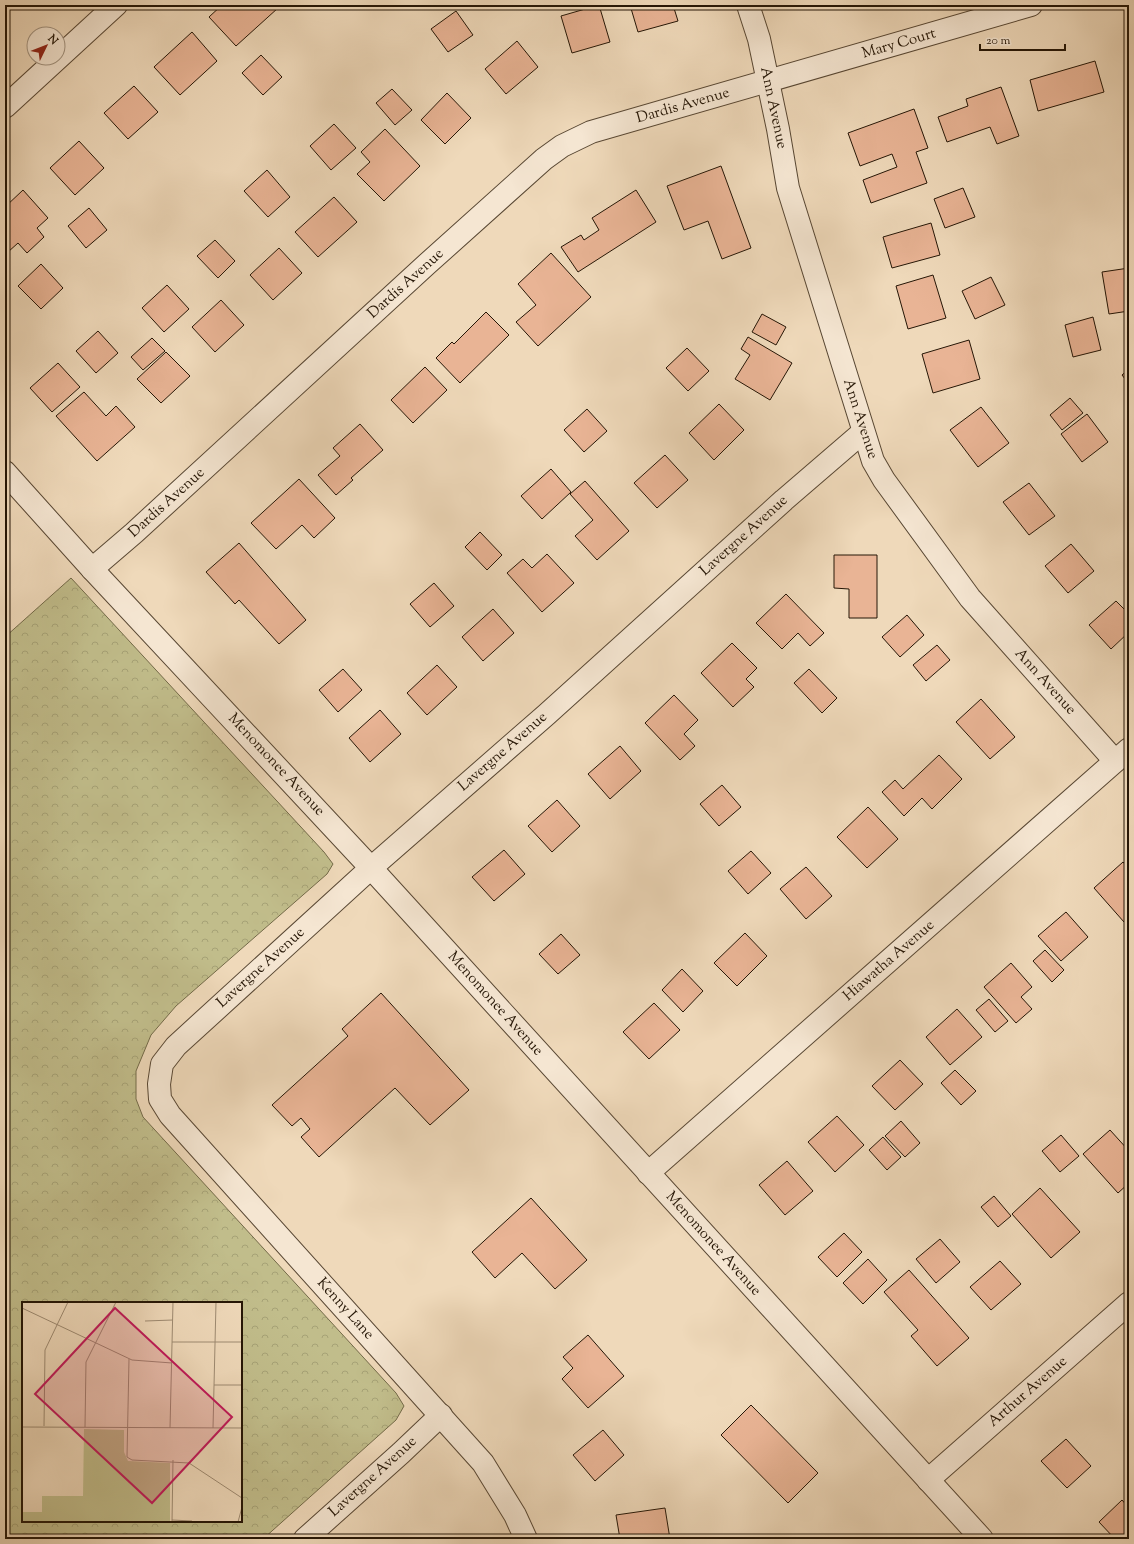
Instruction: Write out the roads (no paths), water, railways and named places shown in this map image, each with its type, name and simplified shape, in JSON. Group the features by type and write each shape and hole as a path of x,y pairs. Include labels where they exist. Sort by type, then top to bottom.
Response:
{"street":[{"path":"5,107 116,5"},
{"name":"Ann Avenue","path":"748,5 768,82 788,188 873,461 884,480 970,598 1122,755"},
{"name":"Mary Court","path":"768,82 1031,5"},
{"name":"Dardis Avenue","path":"92,569 134,533 544,159 562,146 591,132 768,82"},
{"name":"Lavergne Avenue","path":"159,1084 162,1064 176,1046 371,868 557,704 784,500 863,432"},
{"name":"Menomonee Avenue","path":"5,472 92,569 371,868 982,1539"},
{"name":"Hiawatha Avenue","path":"648,1173 1122,755"},
{"name":"Kenny Lane","path":"159,1084 160,1099 170,1115 483,1463 515,1515 526,1539"},
{"name":"Arthur Avenue","path":"928,1480 1129,1303"},
{"name":"Lavergne Avenue","path":"305,1539 441,1415"}]}
